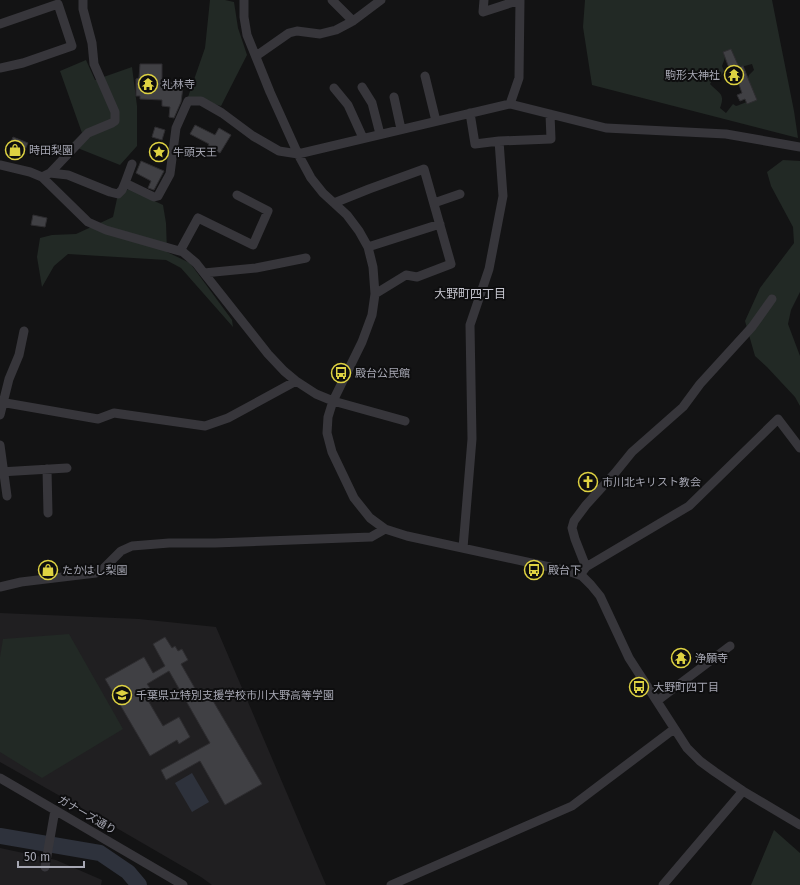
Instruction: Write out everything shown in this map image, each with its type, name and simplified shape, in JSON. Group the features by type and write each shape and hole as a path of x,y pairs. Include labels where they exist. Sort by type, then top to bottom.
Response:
{"street":[{"path":"46,175 88,133 115,121 115,112 94,64 92,43 83,9 83,0"},
{"path":"244,0 244,17 247,35 270,92 298,154 311,178 323,193 347,215 359,231 368,247 373,267 375,294 372,315 362,342 333,401 328,417 327,433 332,452 354,498 370,518 385,529 407,536 568,570 580,576 591,585 600,596 629,658 656,702 688,748 700,761 743,791 800,825"},
{"path":"332,0 353,21"},
{"path":"256,56 288,33 297,31 320,34 336,30 353,21 381,0"},
{"path":"484,0 483,12 520,0 519,78 510,104"},
{"path":"0,24 58,4 72,46 23,64 0,68"},
{"path":"425,76 436,121"},
{"path":"362,87 372,103 380,134"},
{"path":"334,88 348,105 363,138"},
{"path":"394,97 401,129"},
{"path":"125,183 154,197 158,196 170,174 176,128 188,101 201,101 222,113 253,136 279,151 298,154 510,104 606,128 726,134 800,147"},
{"path":"470,113 475,144 499,141 551,139 550,114"},
{"path":"463,548 472,439 470,325 489,269 504,196 499,141"},
{"path":"0,165 46,175 68,175 118,194 122,190 132,164"},
{"path":"334,203 424,169 451,264 418,277 406,275 375,294"},
{"path":"46,175 88,222 106,230 183,252 196,263 268,354 296,382 316,394 333,401 405,421"},
{"path":"434,203 460,194"},
{"path":"180,251 198,218 253,245 268,211 237,195"},
{"path":"368,247 440,224"},
{"path":"204,273 256,268 306,258"},
{"path":"586,567 572,528 574,521 632,452 683,407 700,384 752,327 772,298"},
{"path":"0,415 1,402 19,354 24,331"},
{"path":"1,402 98,419 114,412 205,426 228,418 296,382"},
{"path":"580,576 586,567 689,506 778,419 800,448"},
{"path":"0,445 2,472 7,496"},
{"path":"2,472 67,468"},
{"path":"47,469 48,513"},
{"path":"0,587 21,582 96,573 102,570 120,551 132,546 169,543 215,543 371,537 385,529"},
{"path":"656,702 730,646"},
{"path":"391,885 572,806 674,729"},
{"name":"ガナーズ通り","path":"0,778 184,885"},
{"path":"663,885 743,791"},
{"path":"45,867 55,810"}],"shaded area":[{"path":"210,0 225,0 234,2 238,28 247,55 221,106 188,97 205,48"},
{"path":"585,0 772,0 798,138 592,85 583,27","holes":["724,52 737,68 752,64 754,70 749,75 747,81 755,97 736,106 733,104 726,113 720,108 722,96 710,84 713,79 720,77 724,71 722,66 725,58"]},
{"path":"86,60 95,80 132,67 137,106 137,146 120,165 70,145 82,133 60,71"},
{"path":"783,160 800,161 800,292 791,310 788,324 800,356 800,406 795,397 755,356 745,321 760,288 794,243 793,227 771,186 767,172"},
{"path":"129,189 163,205 166,223 167,252 190,263 232,320 233,327 181,268 166,260 68,254 54,266 42,287 37,257 40,238 52,235 76,234 113,217 118,194"},
{"name":"千葉県立特別支援学校市川大野高等学園","path":"0,613 139,619 216,627 326,885 212,885 201,877 120,830 0,762"},
{"path":"69,634 123,729 42,778 0,752 0,657 3,639"},
{"path":"192,773 209,802 192,812 175,783"},
{"path":"774,830 800,853 800,885 751,885"},
{"path":"0,848 56,860 102,880 101,885 0,885"}],"building":[{"path":"731,49 739,67 743,66 757,100 747,104 745,99 740,101 737,95 742,93 737,79 732,81 731,79 729,80 726,73 728,72 727,69 729,68 723,52"},
{"path":"140,64 162,64 162,81 182,83 181,87 183,87 181,102 174,118 169,117 170,107 162,106 162,100 140,99 140,96 136,96 136,79 139,78"},
{"path":"195,125 215,135 219,128 231,135 220,153 208,146 209,144 190,134"},
{"path":"155,127 165,130 162,140 152,137"},
{"path":"13,137 28,143 25,150 21,148 17,159 6,155"},
{"path":"141,161 164,171 154,190 148,188 151,181 136,173"},
{"path":"33,215 47,218 45,227 31,225"},
{"path":"165,637 172,648 175,646 178,651 182,649 188,660 181,664 201,699 209,694 262,784 225,805 200,761 166,780 161,770 210,743 169,671 147,684 150,688 143,692 163,726 179,717 190,737 179,744 177,740 150,756 105,679 144,657 153,673 165,666 153,644"}],"waterway":[{"path":"0,836 100,853 128,872 139,885"}],"place":[{"name":"駒形大神社","path":"734,75"},
{"name":"礼林寺","path":"148,84"},
{"name":"時田梨園","path":"15,150"},
{"name":"牛頭天王","path":"159,152"},
{"name":"殿台公民館","path":"341,373"},
{"name":"市川北キリスト教会","path":"588,482"},
{"name":"たかはし梨園","path":"48,570"},
{"name":"殿台下","path":"534,570"},
{"name":"浄願寺","path":"681,658"},
{"name":"大野町四丁目","path":"639,687"},
{"name":"千葉県立特別支援学校市川大野高等学園","path":"122,695"}],"district":[{"name":"大野町四丁目","path":"470,294"}]}
